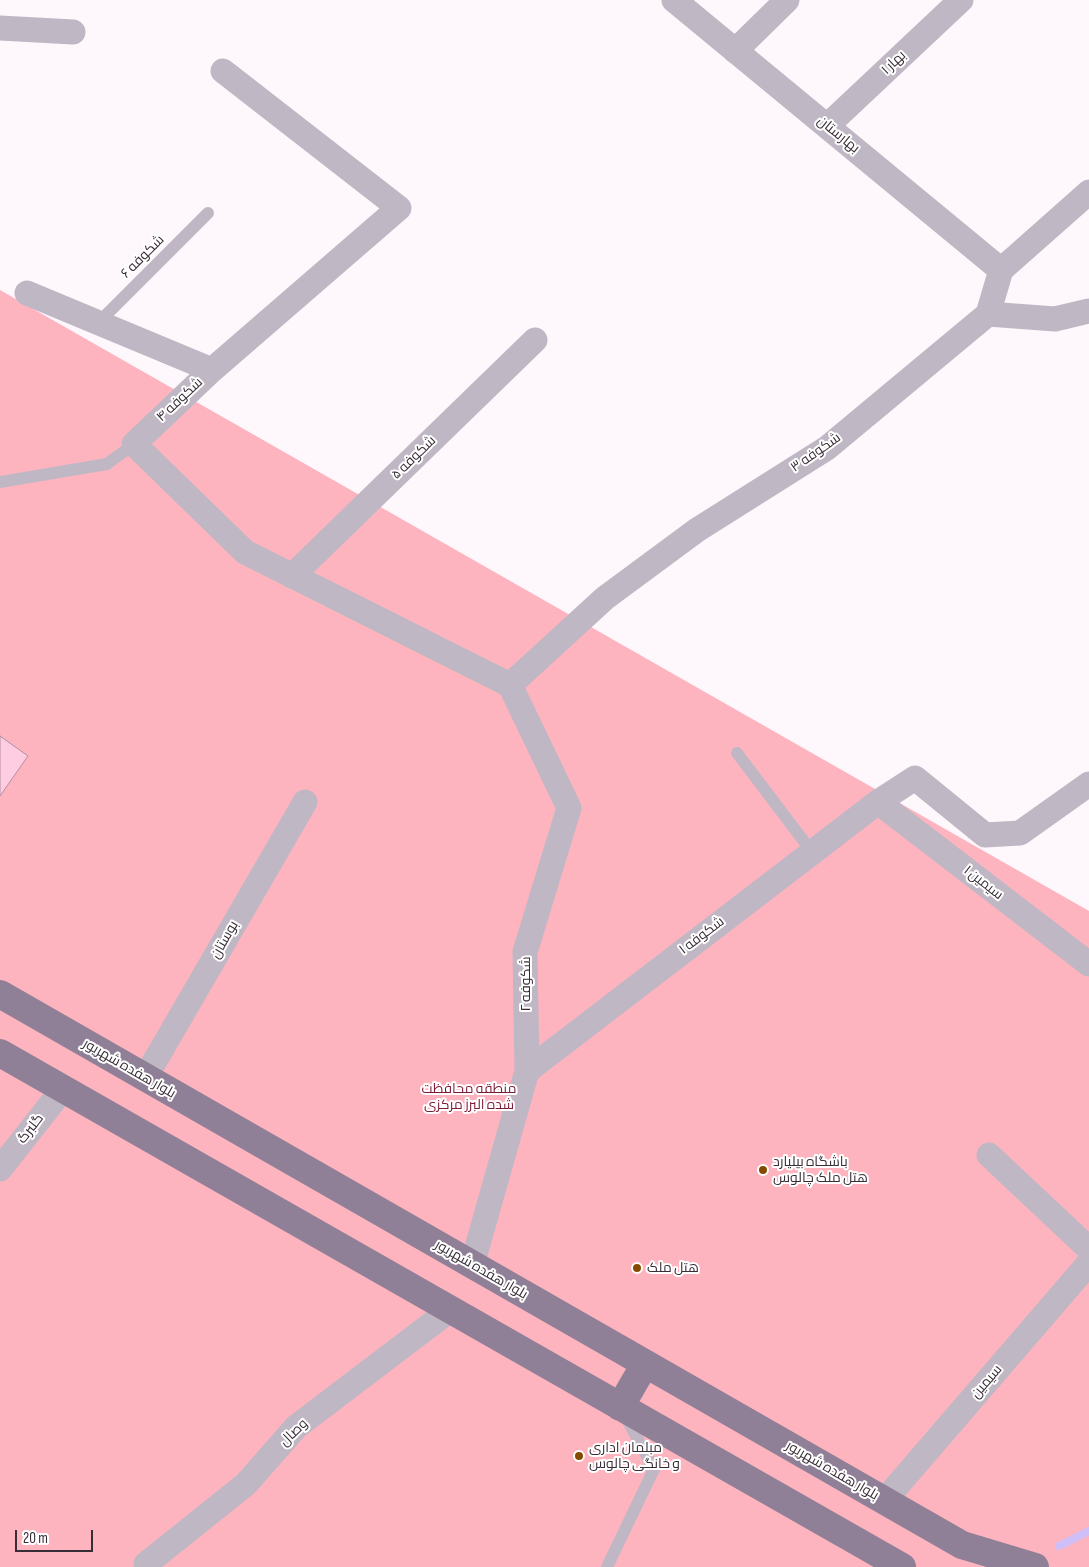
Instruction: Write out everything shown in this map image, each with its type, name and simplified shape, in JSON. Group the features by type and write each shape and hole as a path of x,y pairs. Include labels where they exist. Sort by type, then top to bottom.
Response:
{"main road":[{"name":"بلوار هفده شهریور","path":"0,994 962,1545 1035,1567"},
{"path":"0,1053 902,1567"},
{"path":"620,1408 645,1364"}],"street":[{"name":"بهارستان","path":"674,0 1001,270"},
{"path":"735,51 787,0"},
{"name":"بهار ۱","path":"827,126 961,0"},
{"path":"0,28 73,32"},
{"name":"شکوفه ۴","path":"134,444 212,370 400,208 223,71"},
{"path":"1089,192 1001,270 988,314 1055,319 1089,311"},
{"path":"27,293 212,370"},
{"name":"شکوفه ۳","path":"510,685 605,598 697,530 826,448 988,314"},
{"name":"شکوفه ۵","path":"292,576 535,340"},
{"path":"134,444 245,552 510,685"},
{"name":"شکوفه ۲","path":"472,1265 527,1070 525,952 569,808 510,685"},
{"name":"شکوفه ۱","path":"527,1070 878,802 915,778 985,834 1020,834 1089,784"},
{"name":"بوستان","path":"144,1078 305,802"},
{"name":"سیمین ۱","path":"878,802 1089,964"},
{"name":"گلبرگ","path":"0,1170 63,1089"},
{"path":"989,1155 1089,1248"},
{"name":"سیمین","path":"884,1501 1089,1263"},
{"name":"وصال","path":"146,1564 246,1484 296,1427 450,1310"}],"lane":[{"name":"شکوفه ۶","path":"98,323 208,213"},
{"path":"0,482 107,464 134,444"},
{"path":"737,753 812,852"},
{"path":"607,1567 654,1469 620,1408"}],"green space":[{"name":"منطقه محافظت شده البرز مرکزی","path":"0,290 1089,911 1089,1567 0,1567"}],"building":[{"path":"0,736 28,756 0,796"}],"waterway":[{"path":"1059,1546 1089,1531"}],"place":[{"name":"باشگاه بیلیارد هتل ملک چالوس","path":"763,1170"},
{"name":"هتل ملک","path":"637,1268"},
{"name":"مبلمان اداری و خانگی چالوس","path":"579,1456"}]}
